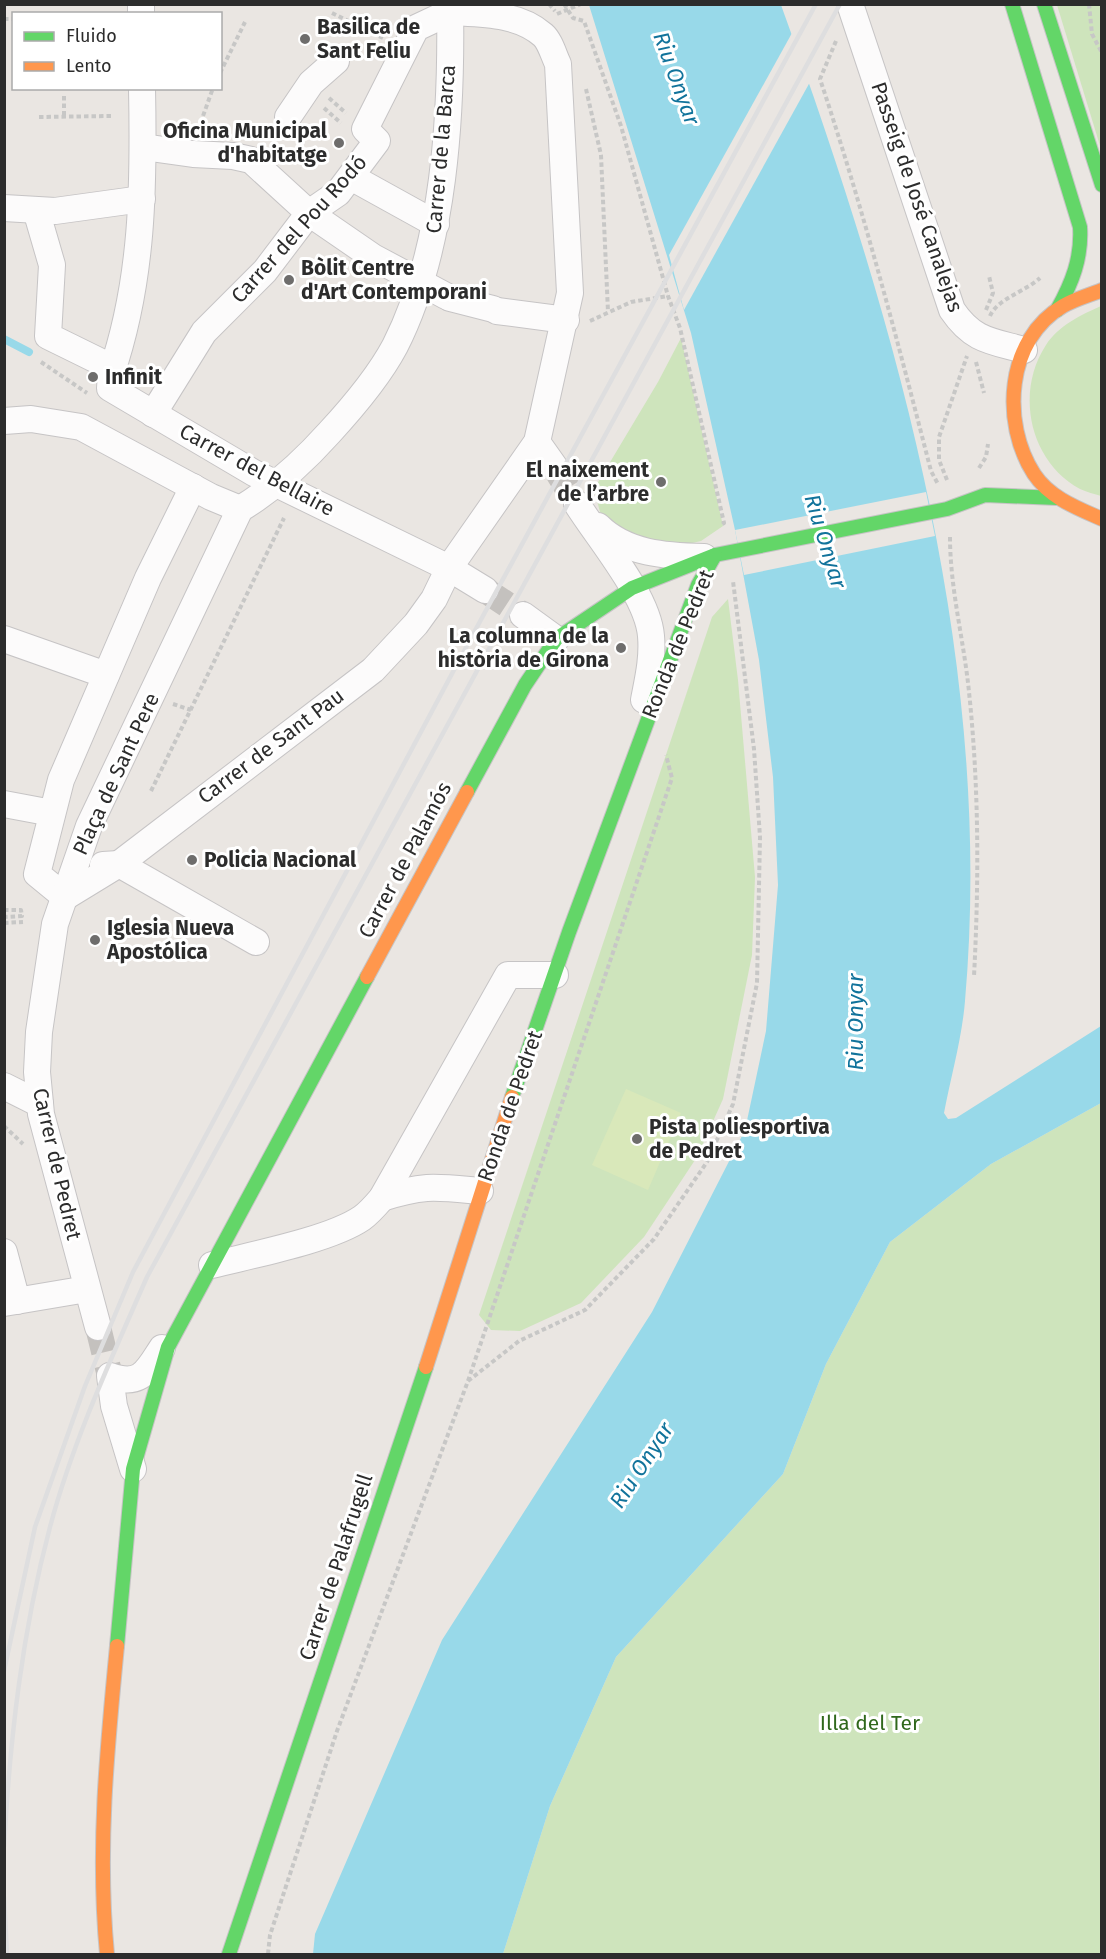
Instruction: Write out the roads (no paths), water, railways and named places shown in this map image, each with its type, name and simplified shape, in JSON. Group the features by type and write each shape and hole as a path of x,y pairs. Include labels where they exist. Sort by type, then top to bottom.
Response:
{"street":[{"name":"Passeig de José Canalejas","path":"850,4 952,310 962,324 978,337 1024,350"},
{"path":"1012,4 1080,227 1081,251 1077,271 1057,310"},
{"path":"1044,4 1101,185"},
{"path":"450,8 500,15 521,23 545,36 558,64 570,293 566,320 537,442 554,466"},
{"name":"Carrer del Pou Rodó","path":"153,414 204,332 265,271 309,213 344,185 377,141 354,127 395,71 405,46 416,28 450,8"},
{"name":"Carrer de la Barca","path":"275,484 305,459 352,408 395,347 419,283 436,224 447,119 450,8"},
{"path":"288,117 310,83 336,61"},
{"path":"111,374 134,283 142,199 142,90"},
{"path":"143,147 193,154 233,156 251,160 309,213 373,257 419,283 448,297 495,310 566,320"},
{"path":"344,185 436,224"},
{"path":"4,208 55,211 142,199"},
{"name":"Carrer del Bellaire","path":"36,210 52,265 45,346 105,364 111,374 110,388 153,414 275,484 450,568 485,590"},
{"path":"1101,290 1076,299 1057,310 1041,325 1024,350 1011,393 1015,451 1057,498 1085,514 1101,519"},
{"path":"4,421 31,419 81,428 240,509 260,498 275,484"},
{"name":"Carrer de Sant Pau","path":"65,897 118,864 373,670 416,624 434,599 450,568 537,442"},
{"name":"Plaça de Sant Pere","path":"193,487 148,578 61,780 37,874 65,897 79,851 240,509"},
{"name":"Carrer de Palamós","path":"106,1954 100,1836 133,1470 172,1335 212,1265 516,699 556,639 632,588 712,556 951,508 988,490 1057,498"},
{"name":"Ronda de Pedret","path":"382,1198 414,1188 432,1186 480,1191 629,768 698,585 712,556 672,556 645,552 612,540 577,504 632,588 648,622 652,655 629,768"},
{"path":"523,615 556,639"},
{"path":"4,639 106,675"},
{"path":"4,804 52,813"},
{"path":"79,851 95,866 118,864 256,942"},
{"name":"Carrer de Pedret","path":"65,897 55,924 45,984 37,1072 40,1104 50,1152 98,1327"},
{"path":"212,1265 336,1230 362,1218 382,1198 508,975 555,975"},
{"path":"4,1086 40,1104"},
{"path":"410,1150 432,1186"},
{"name":"Carrer de Palafrugell","path":"230,1954 472,1226 480,1191"},
{"path":"4,1252 11,1302 87,1289"},
{"path":"133,1470 114,1406 110,1376 132,1380 144,1375 172,1335"}],"water":[{"name":"Riu Onyar","path":"589,5 781,5 862,246 898,369 927,494 950,620 965,746 970,874 964,1015 944,1113 948,1119 956,1118 1101,1026 1101,1103 991,1164 890,1242 826,1364 783,1474 616,1657 550,1806 503,1954 313,1954 315,1934 442,1640 652,1312 745,1130 766,1031 778,885 773,777 759,660 735,530 691,333"}],"waterway":[{"path":"4,339 29,352"}],"tunnel":[{"path":"554,466 577,504"},
{"path":"485,590 523,615"},
{"path":"98,1327 110,1376"}],"railway":[{"path":"4,1671 35,1527 85,1386 133,1272 471,638 816,4"},
{"path":"4,1847 19,1685 40,1566 59,1495 81,1432 147,1277 840,4"},
{"path":"4,1897 7,1954"}],"place":[{"name":"Basilica de Sant Feliu","path":"305,39"},
{"name":"Oficina Municipal d'habitatge","path":"339,143"},
{"name":"Bòlit Centre d'Art Contemporani","path":"289,280"},
{"name":"Infinit","path":"93,377"},
{"name":"El naixement de l’arbre","path":"661,482"},
{"name":"La columna de la història de Girona","path":"621,648"},
{"name":"Policia Nacional","path":"192,860"},
{"name":"Iglesia Nueva Apostólica","path":"95,940"},
{"name":"Pista poliesportiva de Pedret","path":"637,1139"}],"park label":[{"name":"Illa del Ter","path":"870,1723"}]}
